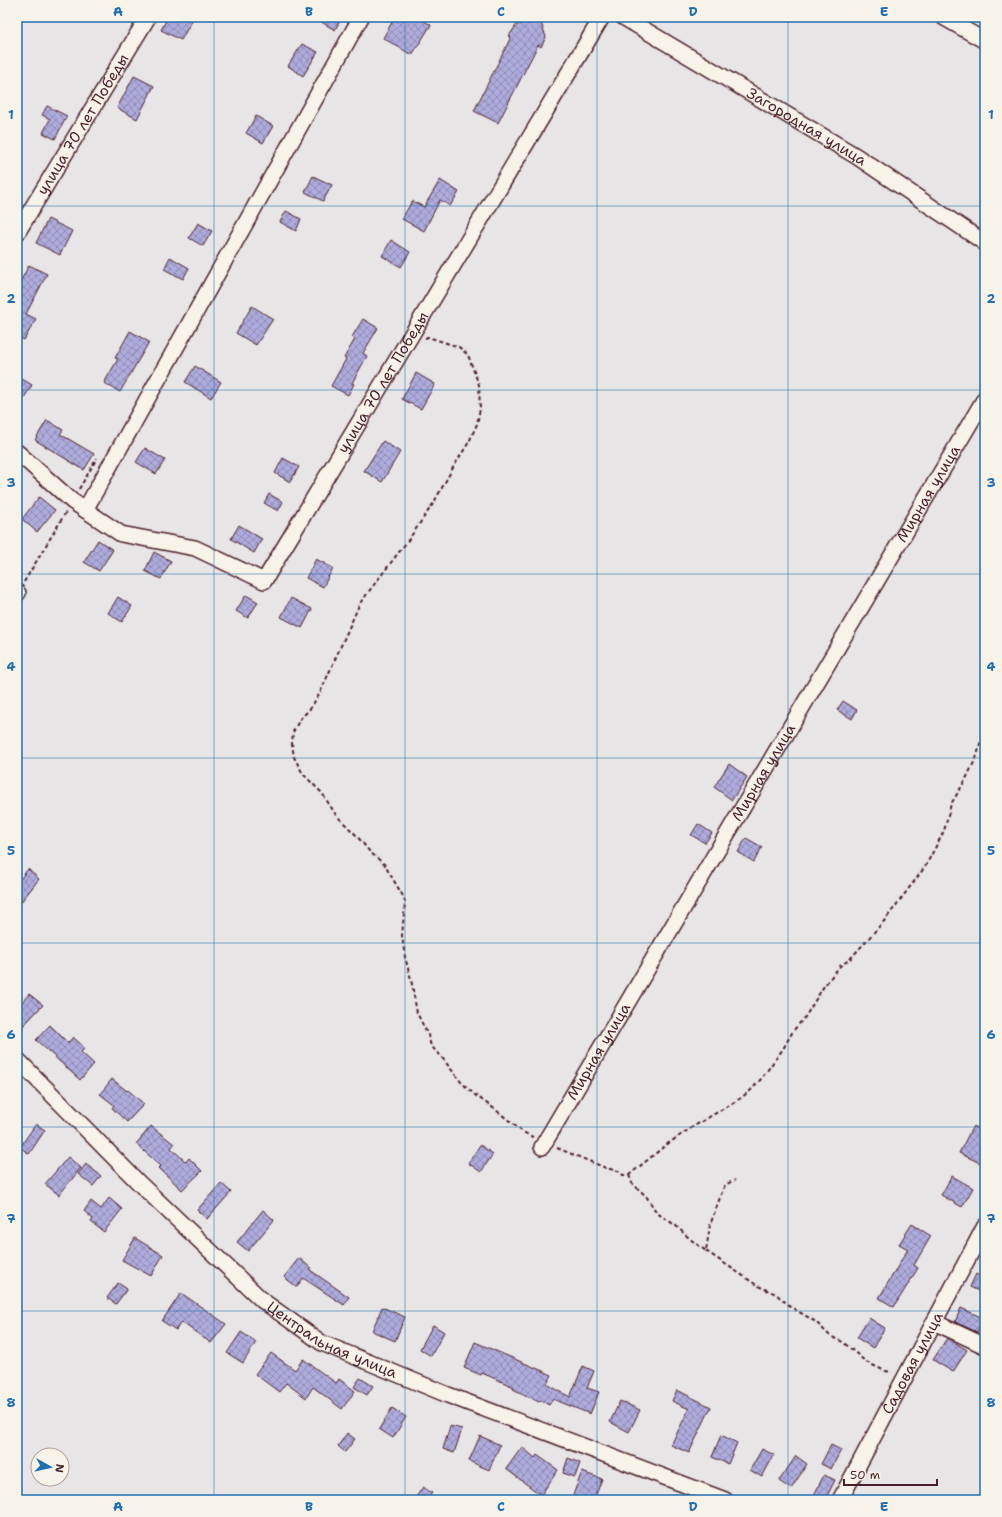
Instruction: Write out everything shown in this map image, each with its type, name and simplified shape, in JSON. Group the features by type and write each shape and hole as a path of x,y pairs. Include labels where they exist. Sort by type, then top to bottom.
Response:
{"street":[{"name":"улица 70 лет Победы","path":"17,233 148,17"},
{"path":"85,510 361,17"},
{"name":"улица 70 лет Победы","path":"17,452 72,501 121,534 195,548 264,581 602,17"},
{"name":"Загородная улица","path":"623,17 856,156 985,243"},
{"path":"943,17 985,41"},
{"name":"Мирная улица","path":"542,1143 985,398"},
{"name":"Центральная улица","path":"17,1059 140,1184 263,1301 322,1343 448,1395 725,1500"},
{"name":"Садовая улица","path":"840,1500 985,1226"},
{"path":"934,1322 985,1346"}],"path":[{"path":"422,340 428,337 452,344 459,347 468,355 478,385 480,409 477,424 469,442 433,504 409,539 360,603 320,693 314,704 296,726 293,738 294,757 302,774 322,793 336,815 356,834 370,852 384,864 403,896 405,902 402,936 405,957 411,979 417,1013 428,1035 431,1046 461,1082 475,1095 523,1132 542,1143 606,1168 618,1171 623,1175 629,1175 666,1145 741,1098 751,1090 783,1050 793,1031 805,1017 824,986 840,966 850,959 885,920 925,867 944,831 951,804 965,781 977,756 980,744 985,734"},
{"path":"629,1175 632,1183 646,1196 657,1213 675,1224 690,1239 706,1251 752,1283 776,1294 791,1307 816,1322 830,1336 843,1342 866,1362 884,1371 895,1372"},
{"path":"706,1251 710,1225 722,1192 725,1185 735,1180"}],"building":[{"path":"168,17 194,17 181,40 161,30"},
{"path":"313,17 342,17 335,30"},
{"path":"395,17 418,17 431,25 412,55 383,38"},
{"path":"526,17 539,17 546,37 541,47 538,45 498,123 474,111 511,37 509,36 517,24 522,24"},
{"path":"302,44 318,52 303,76 288,66"},
{"path":"134,76 154,86 137,119 117,108"},
{"path":"47,106 67,116 55,139 43,133 50,119 42,115"},
{"path":"256,116 273,126 263,143 246,133"},
{"path":"313,176 332,185 323,201 305,192"},
{"path":"440,180 459,192 450,206 440,200 424,231 402,219 412,201 424,207"},
{"path":"286,211 301,219 296,231 280,222"},
{"path":"48,219 72,231 60,255 36,243"},
{"path":"198,223 212,231 203,246 189,238"},
{"path":"391,240 410,252 401,267 382,256"},
{"path":"170,257 189,268 183,279 164,269"},
{"path":"29,265 47,274 26,314 36,319 24,340 17,336 17,288"},
{"path":"252,306 273,319 256,345 236,333"},
{"path":"363,319 378,328 363,353 367,356 352,383 354,384 348,395 331,386 355,339 352,337"},
{"path":"130,331 149,342 120,392 104,383 118,359 115,358"},
{"path":"195,366 221,382 211,398 185,382"},
{"path":"416,373 435,384 421,409 402,399"},
{"path":"17,376 32,385 17,409"},
{"path":"47,420 63,430 60,434 94,454 84,470 35,440"},
{"path":"383,441 400,452 382,482 364,471"},
{"path":"145,448 165,460 156,474 136,462"},
{"path":"283,458 299,467 290,482 275,473"},
{"path":"269,494 283,502 278,511 264,503"},
{"path":"39,497 55,510 37,532 22,519"},
{"path":"239,525 262,539 254,553 231,539"},
{"path":"98,540 113,550 99,571 84,562"},
{"path":"154,552 171,561 161,579 145,571"},
{"path":"316,559 333,568 323,587 306,578"},
{"path":"246,595 258,602 248,618 236,611"},
{"path":"118,597 132,606 122,622 108,613"},
{"path":"291,598 312,609 302,628 281,617"},
{"path":"843,701 857,710 852,719 837,710"},
{"path":"729,764 747,777 732,800 714,787"},
{"path":"698,824 712,833 705,843 691,835"},
{"path":"746,838 762,847 754,862 738,852"},
{"path":"28,869 39,879 17,907 17,883"},
{"path":"29,994 43,1005 23,1026 17,1020 17,1008"},
{"path":"50,1025 68,1043 73,1037 85,1048 81,1052 94,1064 80,1080 36,1040"},
{"path":"112,1079 144,1104 127,1122 112,1108 114,1105 100,1094"},
{"path":"36,1124 45,1130 29,1154 20,1147"},
{"path":"151,1126 174,1144 171,1148 186,1162 189,1158 202,1171 182,1190 159,1168 161,1166 136,1144"},
{"path":"973,1126 985,1133 985,1154 980,1163 959,1153"},
{"path":"480,1145 493,1154 481,1172 468,1163"},
{"path":"68,1157 81,1168 59,1195 45,1184"},
{"path":"86,1164 101,1176 93,1186 78,1174"},
{"path":"952,1176 973,1188 962,1207 941,1195"},
{"path":"221,1183 231,1192 207,1219 197,1210"},
{"path":"109,1198 122,1209 104,1232 91,1222 93,1219 84,1211 91,1201 101,1209"},
{"path":"263,1210 274,1220 248,1251 237,1242"},
{"path":"912,1224 931,1236 914,1265 918,1268 894,1307 879,1298 908,1249 899,1244"},
{"path":"135,1238 163,1255 151,1276 122,1260"},
{"path":"299,1258 311,1268 310,1270 349,1297 344,1305 303,1278 297,1287 284,1277"},
{"path":"976,1274 985,1279 985,1294 970,1287"},
{"path":"118,1283 127,1289 116,1304 107,1298"},
{"path":"181,1293 226,1324 211,1343 181,1322 176,1330 162,1321"},
{"path":"382,1307 405,1317 395,1341 372,1331"},
{"path":"961,1308 983,1318 977,1332 955,1322"},
{"path":"869,1318 885,1328 873,1348 857,1338"},
{"path":"433,1325 444,1332 431,1356 420,1349"},
{"path":"241,1332 256,1342 243,1363 227,1353"},
{"path":"947,1338 967,1350 953,1372 933,1360"},
{"path":"475,1342 552,1375 547,1384 570,1397 583,1366 594,1371 587,1388 599,1392 590,1414 553,1399 549,1405 540,1400 539,1402 513,1389 514,1387 482,1373 481,1375 464,1368"},
{"path":"271,1353 295,1370 303,1359 336,1383 339,1379 355,1391 342,1409 313,1387 306,1398 286,1383 279,1392 255,1374"},
{"path":"360,1378 373,1386 367,1395 354,1387"},
{"path":"677,1390 711,1407 689,1453 671,1445 689,1409 672,1401"},
{"path":"620,1401 640,1410 629,1432 610,1422"},
{"path":"392,1408 406,1417 393,1438 379,1429"},
{"path":"450,1426 462,1429 454,1453 443,1449"},
{"path":"347,1433 355,1439 345,1452 338,1446"},
{"path":"721,1435 737,1443 728,1464 712,1457"},
{"path":"480,1436 500,1445 489,1470 469,1461"},
{"path":"831,1445 841,1450 831,1469 821,1464"},
{"path":"522,1447 535,1458 537,1455 558,1470 541,1495 506,1469"},
{"path":"762,1449 774,1455 762,1477 750,1470"},
{"path":"796,1456 807,1464 791,1489 779,1481"},
{"path":"568,1458 580,1463 575,1477 563,1473"},
{"path":"582,1472 602,1479 594,1500 571,1500"},
{"path":"824,1475 835,1480 825,1500 814,1495"},
{"path":"423,1487 432,1493 426,1500 414,1500"}]}
